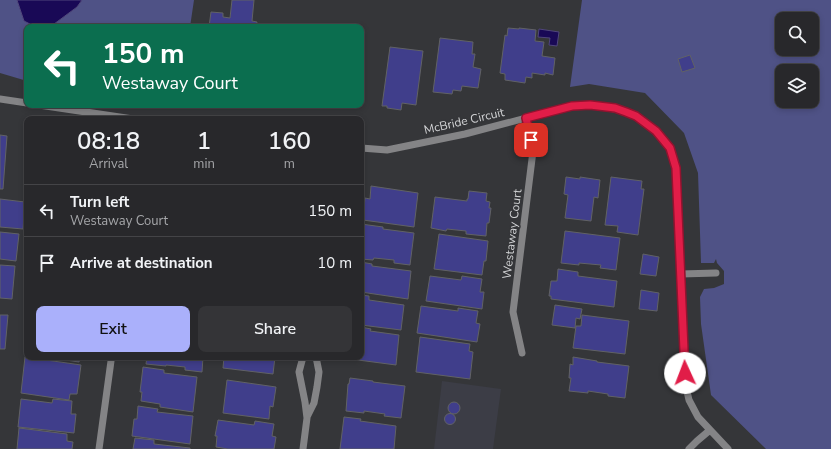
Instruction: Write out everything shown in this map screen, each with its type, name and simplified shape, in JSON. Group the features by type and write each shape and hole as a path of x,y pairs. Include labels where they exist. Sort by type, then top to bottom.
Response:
{"street":[{"path":"0,99 24,103"},
{"name":"McBride Circuit","path":"364,148 387,150 465,134 572,106 590,105 615,108 636,116 656,131 670,148 676,168 686,387 689,400 698,417 728,449"},
{"path":"59,108 113,116"},
{"name":"Westaway Court","path":"522,353 513,312 533,151 526,118"},
{"path":"681,274 716,273"},
{"path":"99,449 112,360"},
{"path":"302,360 299,372 307,418 303,449"},
{"path":"307,418 314,403 317,387 319,372 317,360"},
{"path":"689,449 696,441 710,430"}],"shaded area":[{"path":"0,0 17,0 24,20 31,24 24,24 24,80 0,73"},
{"path":"17,0 82,0 77,7 54,24 30,24 24,21"},
{"path":"82,0 194,0 190,24 54,24 77,7"},
{"path":"582,0 831,0 831,449 766,449 711,395 701,324 700,297 704,289 714,288 724,284 724,271 717,263 716,259 714,263 701,263 698,173 684,133 645,93 589,84 570,87"},
{"path":"539,29 559,32 557,46 549,45 550,38 538,37"},
{"path":"442,381 501,389 493,449 434,449"}],"building":[{"path":"232,0 254,0 252,21 257,22 257,24 209,24 211,12 223,13 223,17 230,18"},
{"path":"508,28 536,30 535,41 544,42 542,56 555,58 553,75 545,73 545,75 532,73 532,78 526,77 525,83 505,80 505,74 500,73 505,35 507,36"},
{"path":"440,38 473,42 472,54 475,54 473,67 481,69 478,88 462,86 461,91 453,90 452,94 433,92"},
{"path":"390,47 423,51 416,105 402,103 401,110 382,106"},
{"path":"690,55 695,68 682,72 678,59"},
{"path":"0,135 7,136 3,189 0,189"},
{"path":"566,177 580,179 580,177 600,180 598,198 594,197 591,221 565,218 568,195 564,194"},
{"path":"611,177 642,181 641,189 644,189 638,235 617,232 618,226 605,225"},
{"path":"371,186 418,193 414,227 364,220 365,198 370,199"},
{"path":"469,191 487,193 486,201 490,202 489,208 491,208 489,223 487,223 486,236 466,234 466,231 447,229 446,231 431,228 435,197 467,201"},
{"path":"0,199 24,202 23,229 0,227"},
{"path":"364,224 383,227 383,229 414,233 410,265 394,263 394,260 374,258 373,260 364,259"},
{"path":"565,231 620,238 616,270 600,268 601,265 561,263"},
{"path":"0,232 19,234 16,261 0,259"},
{"path":"439,234 488,241 486,261 484,261 482,275 434,269"},
{"path":"643,254 659,257 656,276 640,274"},
{"path":"364,263 372,264 372,266 411,271 408,299 364,292"},
{"path":"0,265 15,266 12,299 0,298"},
{"path":"558,269 578,272 578,276 617,281 614,307 551,299 551,296 549,296 551,281 557,281"},
{"path":"430,276 461,280 462,276 482,279 480,292 484,292 482,309 426,301"},
{"path":"641,290 659,293 657,311 639,309"},
{"path":"364,295 369,296 369,300 404,305 401,330 364,325"},
{"path":"555,305 582,309 580,319 576,318 575,328 552,325"},
{"path":"421,306 458,311 458,308 478,311 476,323 480,324 477,342 417,333"},
{"path":"0,315 8,315 5,349 0,349"},
{"path":"582,315 629,321 625,354 573,348 576,326 581,326"},
{"path":"364,328 371,329 370,331 399,335 396,365 358,360 364,360"},
{"path":"420,337 470,344 469,351 473,352 470,379 416,372"},
{"path":"573,357 629,366 625,398 588,391 588,393 569,391 571,378 569,378 570,364 573,365"},
{"path":"25,360 46,360 81,365 77,394 70,394 69,400 21,393"},
{"path":"66,360 79,360 79,362"},
{"path":"147,360 203,360 202,372 185,370 185,367 146,364"},
{"path":"224,360 275,360 273,374 223,368"},
{"path":"143,367 164,370 164,373 197,377 193,412 160,407 160,404 141,401 142,392 140,392"},
{"path":"350,378 405,386 401,418 364,411 364,413 346,411 348,384"},
{"path":"227,380 276,387 273,407 270,406 269,419 223,413"},
{"path":"21,399 52,403 53,399 72,401 71,414 76,414 74,433 18,427"},
{"path":"454,402 458,404 460,408 458,412 454,414 450,412 448,408 450,404"},
{"path":"138,406 158,409 157,412 193,416 190,444 132,436 134,419 137,419"},
{"path":"450,413 454,415 456,419 454,423 450,425 446,423 444,419 446,415"},
{"path":"344,417 361,419 360,421 396,426 394,449 340,449"},
{"path":"218,420 254,425 255,421 274,424 272,436 276,437 274,449 228,449 216,447 217,436 215,436"},
{"path":"19,428 67,434 67,441 73,442 72,449 17,449"},
{"path":"135,438 154,440 154,444 190,449 133,449"}],"route":[{"path":"531,140 526,118 572,106 590,105 615,108 636,116 656,131 670,148 676,168 685,373"}]}
